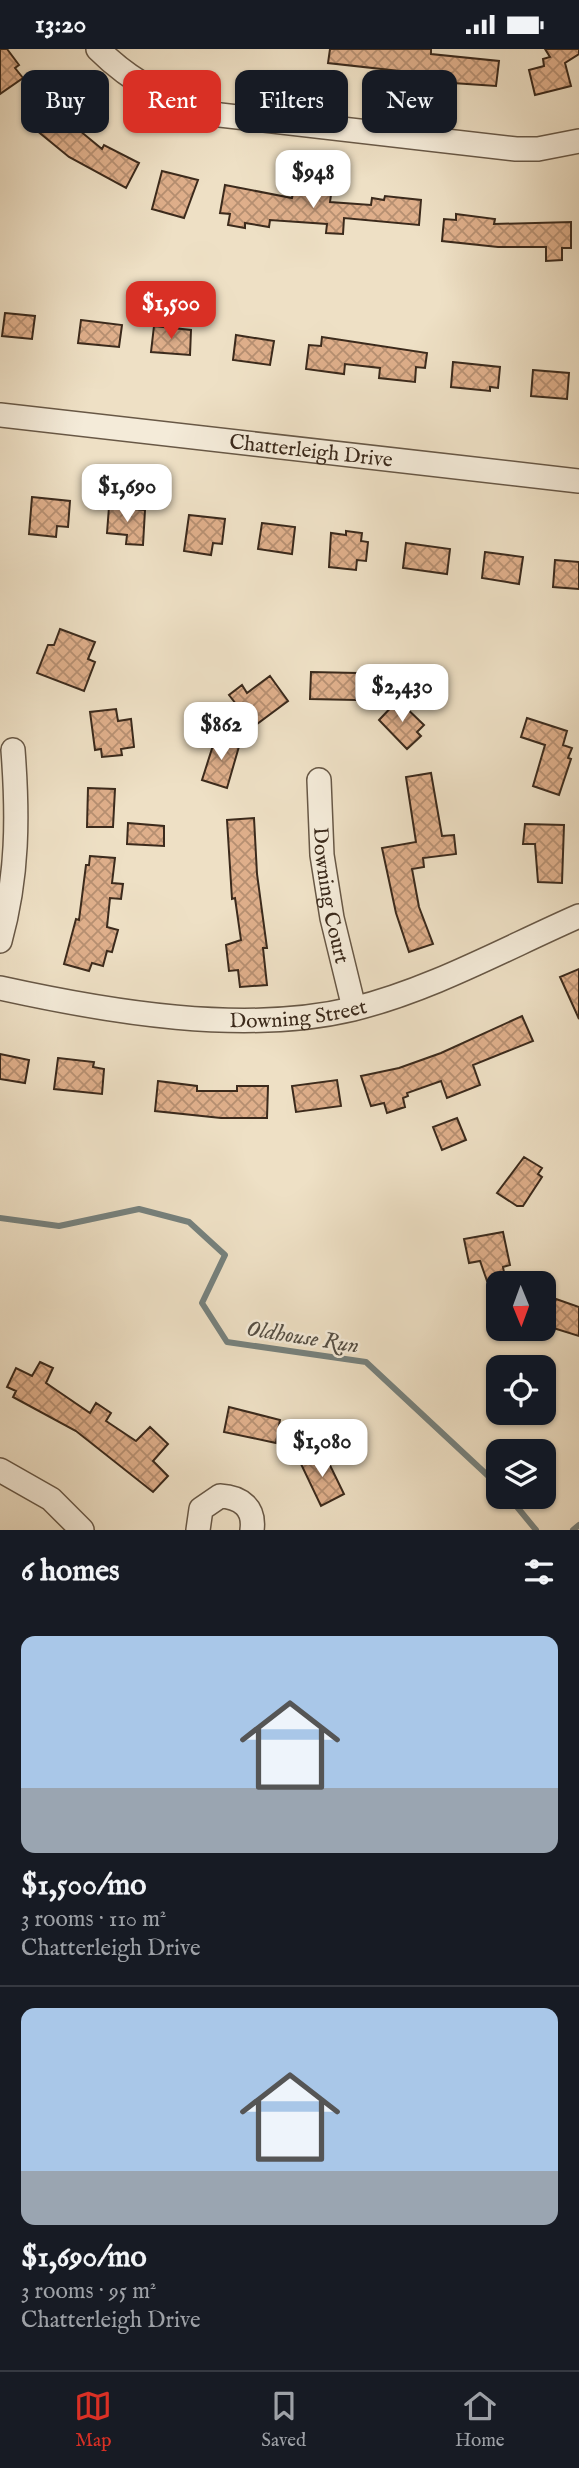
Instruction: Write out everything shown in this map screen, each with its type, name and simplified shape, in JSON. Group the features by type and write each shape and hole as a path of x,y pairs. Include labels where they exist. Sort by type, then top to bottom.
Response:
{"street":[{"path":"98,49 146,88 191,108 220,115 516,149 538,149 579,141"},
{"name":"Chatterleigh Drive","path":"0,415 579,481"},
{"path":"0,941 10,904 17,842 13,750"},
{"name":"Downing Court","path":"320,780 322,855 332,918 354,1008"},
{"name":"Downing Street","path":"0,988 55,1000 202,1019 265,1021 354,1008 413,989 579,916"},
{"path":"0,1471 51,1499 82,1530"},
{"path":"198,1530 197,1520 201,1509 209,1500 232,1496 242,1501 250,1510 252,1530"}],"building":[{"path":"0,49 7,49 19,65 15,68 21,79 0,94"},
{"path":"330,49 431,49 431,54 499,61 496,86 457,83 457,70 390,70 328,63"},
{"path":"545,49 579,49 579,54 565,63 571,86 535,95 529,70 544,66 543,59 550,57"},
{"path":"40,133 83,133 102,149 104,145 139,163 126,188 69,157"},
{"path":"162,171 198,180 184,218 152,209"},
{"path":"225,185 292,198 293,193 331,195 330,202 371,205 372,198 384,200 385,196 421,200 419,225 344,218 343,234 326,233 327,224 270,220 269,227 245,223 245,228 228,225 230,214 220,213"},
{"path":"456,214 495,219 494,224 571,222 571,248 562,248 562,260 546,261 546,247 498,247 442,241 444,219 456,220"},
{"path":"5,313 35,316 32,339 2,336"},
{"path":"81,320 122,325 119,347 78,343"},
{"path":"154,326 191,330 190,355 151,352"},
{"path":"236,335 274,341 270,365 233,360"},
{"path":"322,337 427,353 425,368 416,367 415,382 379,378 380,368 345,364 344,374 306,369 309,345 321,346"},
{"path":"453,362 500,367 498,388 490,387 490,391 451,387"},
{"path":"533,370 569,373 567,399 531,396"},
{"path":"32,497 70,501 68,527 57,526 56,537 29,534"},
{"path":"109,507 145,510 143,545 126,544 127,535 107,533"},
{"path":"189,515 225,519 222,544 213,543 211,555 184,551"},
{"path":"262,523 295,527 292,554 258,549"},
{"path":"346,531 362,533 361,541 368,542 366,561 357,560 356,570 329,567 331,533 346,535"},
{"path":"406,543 450,549 447,574 403,568"},
{"path":"485,552 523,557 519,584 482,578"},
{"path":"555,560 579,562 579,589 553,587"},
{"path":"60,629 95,642 88,659 95,662 84,691 37,673 48,645 54,645"},
{"path":"311,672 357,673 356,700 310,699"},
{"path":"270,676 288,701 249,730 232,707 236,704 229,695 242,685 247,693"},
{"path":"398,700 424,725 417,732 421,736 407,749 379,720"},
{"path":"116,709 118,721 131,719 134,747 121,749 122,755 102,757 101,749 95,750 90,712"},
{"path":"527,718 567,731 563,745 572,748 568,758 571,759 559,795 533,786 545,745 521,737"},
{"path":"216,736 240,743 227,788 202,780"},
{"path":"431,773 442,836 454,835 456,854 423,858 424,867 412,869 419,907 433,944 409,952 396,913 382,848 416,842 406,777"},
{"path":"88,788 115,789 113,827 87,827"},
{"path":"254,818 257,874 267,948 263,948 267,985 240,987 238,970 229,971 226,945 241,940 235,898 232,899 227,820"},
{"path":"128,823 164,826 164,846 127,844"},
{"path":"525,824 564,825 562,883 538,882 535,844 523,844"},
{"path":"90,856 115,858 112,883 123,884 121,899 110,898 107,927 118,930 112,952 107,951 103,966 92,963 89,971 64,964 76,919 79,920 86,865 89,865"},
{"path":"579,969 579,1019 560,977"},
{"path":"522,1016 533,1041 473,1065 480,1085 447,1098 441,1081 407,1093 408,1096 403,1098 405,1107 387,1113 384,1103 371,1106 361,1076 399,1068 441,1053"},
{"path":"0,1054 29,1060 25,1083 0,1079"},
{"path":"58,1058 94,1062 93,1067 104,1069 102,1094 54,1089"},
{"path":"337,1080 341,1106 296,1112 292,1086"},
{"path":"158,1081 197,1086 197,1091 237,1091 237,1086 268,1086 267,1118 221,1118 155,1111"},
{"path":"457,1118 466,1140 442,1150 433,1127"},
{"path":"524,1157 542,1168 538,1174 542,1177 523,1206 517,1206 497,1193"},
{"path":"503,1232 510,1265 503,1267 504,1271 486,1271 486,1278 480,1261 469,1263 464,1239"},
{"path":"556,1299 579,1307 579,1336 556,1329"},
{"path":"40,1362 53,1368 46,1383 90,1413 96,1403 111,1413 106,1421 136,1441 150,1427 168,1444 153,1461 168,1476 153,1492 76,1431 13,1397 16,1391 7,1387 16,1368 32,1376"},
{"path":"229,1407 280,1420 276,1443 224,1432"},
{"path":"324,1453 344,1494 321,1506 301,1464"}],"waterway":[{"name":"Oldhouse Run","path":"0,1218 59,1226 139,1209 189,1222 225,1255 202,1303 227,1342 366,1362 486,1474"},
{"name":"Oldhouse Run","path":"519,1509 536,1530"},
{"name":"Oldhouse Run","path":"573,1530 579,1525"}]}
